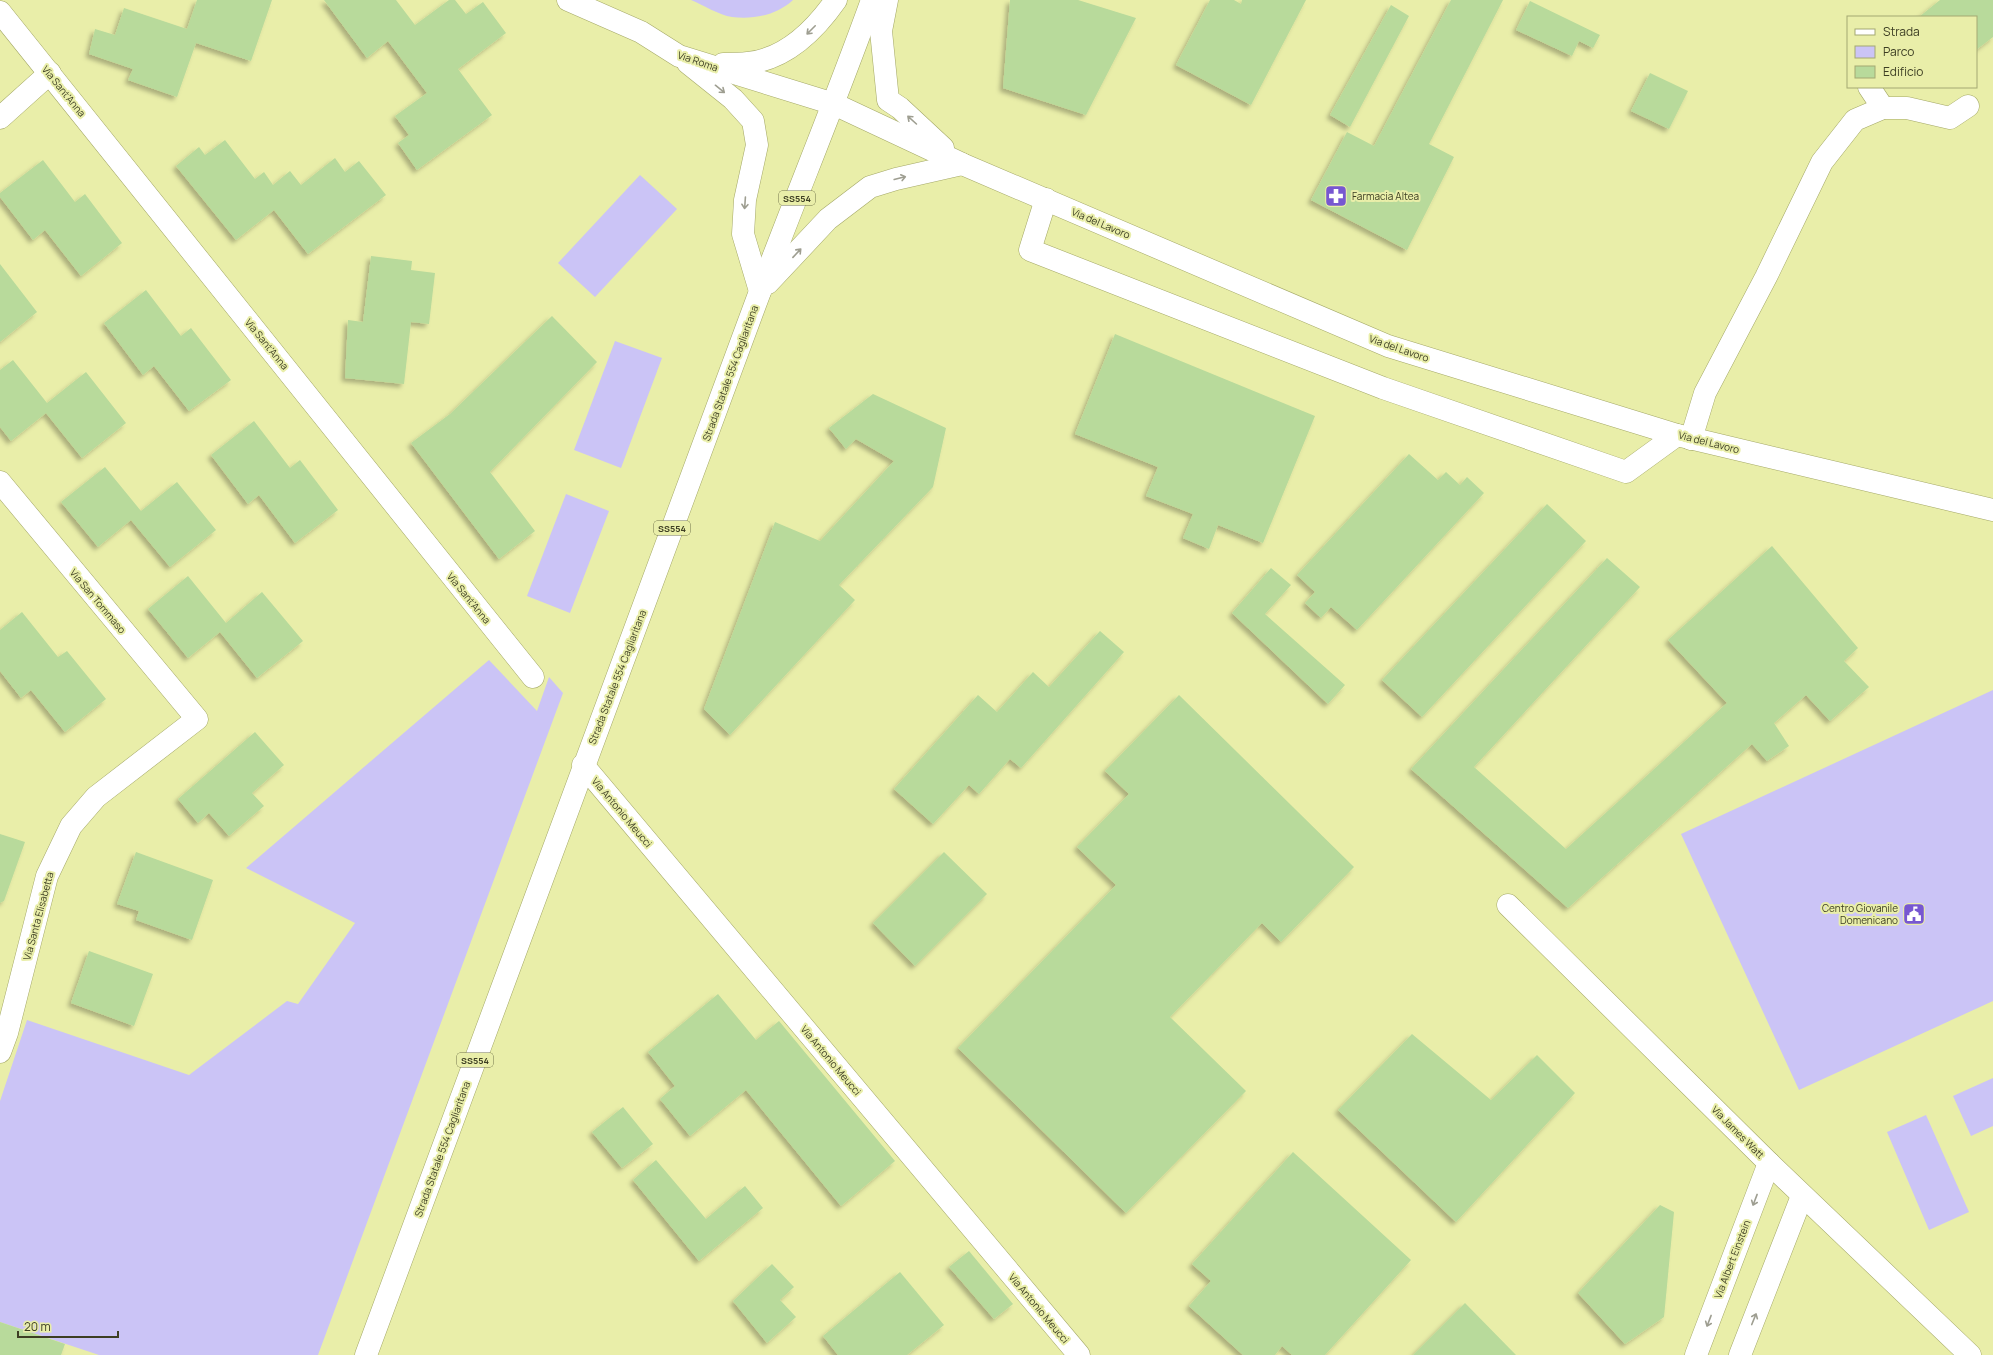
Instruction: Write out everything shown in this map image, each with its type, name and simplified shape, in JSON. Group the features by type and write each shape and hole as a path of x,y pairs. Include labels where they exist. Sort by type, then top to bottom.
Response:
{"street":[{"name":"Via Roma","path":"568,0 641,32 679,56 834,104"},
{"path":"679,56 696,56 720,64 749,63 772,57 794,46 811,30 836,0"},
{"name":"Strada Statale 554 Cagliaritana","path":"366,1355 583,765 760,291 834,104 872,0"},
{"path":"887,0 880,31 888,100 900,108 962,164"},
{"name":"Via Sant'Anna","path":"0,12 50,72 533,677"},
{"path":"679,56 733,99 754,121 757,145 744,200 743,234 760,291"},
{"path":"0,118 50,72"},
{"path":"1870,88 1883,108"},
{"name":"Via del Lavoro","path":"834,104 962,164 1388,346 1684,437 1993,510"},
{"path":"1046,199 1030,250 1383,388 1626,472 1684,437 1705,393 1766,278 1822,162 1855,120 1883,108 1907,108 1950,118 1968,106"},
{"path":"760,291 828,219 870,187 896,179 962,164"},
{"name":"Via San Tommaso","path":"0,482 197,719"},
{"name":"Via Santa Elisabetta","path":"2,1036 47,876 71,826 96,796 197,719"},
{"name":"Via Antonio Meucci","path":"583,765 1079,1355"},
{"name":"Via James Watt","path":"1508,905 1802,1196 1970,1355"},
{"name":"Via Albert Einstein","path":"1696,1355 1769,1163"},
{"path":"1740,1355 1802,1196"}],"green space":[{"path":"691,0 793,0 772,13 756,17 740,18 711,10"},
{"path":"640,175 677,209 595,297 558,263"},
{"path":"615,341 662,358 621,468 574,450"},
{"path":"566,494 609,511 570,613 527,596"},
{"path":"489,660 537,711 549,677 563,693 318,1355 99,1355 0,1322 0,1101 27,1020 189,1075 287,1001 298,1004 355,923 246,868"},
{"path":"1993,690 1993,1001 1799,1090 1681,834"},
{"path":"1993,1078 1993,1126 1971,1136 1953,1096"},
{"path":"1926,1115 1969,1212 1929,1230 1887,1132"}],"building":[{"path":"197,0 272,0 251,61 196,43 177,97 128,80 133,69 89,54 95,29 115,35 124,8 187,29"},
{"path":"324,0 396,0 415,25 449,0 455,0 466,14 483,2 506,33 458,69 492,115 417,170 398,143 409,135 395,116 427,93 388,41 367,58"},
{"path":"1010,0 1078,0 1136,18 1086,115 1003,88"},
{"path":"1210,0 1234,0 1241,4 1242,0 1306,0 1251,105 1176,65"},
{"path":"1451,0 1503,0 1429,144 1454,157 1407,250 1311,200 1347,132 1374,146"},
{"path":"1940,0 1993,0 1993,37 1977,49 1977,16 1920,16"},
{"path":"1530,1 1600,35 1593,48 1579,41 1572,56 1516,30"},
{"path":"1391,5 1409,16 1350,127 1330,115"},
{"path":"1650,73 1688,91 1669,129 1631,111"},
{"path":"225,140 255,179 264,172 273,185 290,171 301,185 335,158 345,172 359,161 386,195 308,254 274,210 236,240 176,166 199,147 205,155"},
{"path":"43,160 75,202 85,194 122,243 81,276 45,230 33,240 0,197 0,193"},
{"path":"371,256 412,261 411,270 435,273 429,324 411,322 404,384 345,378 348,320 363,322"},
{"path":"0,264 37,312 0,342"},
{"path":"146,290 181,336 191,328 231,380 189,411 154,366 143,375 104,323"},
{"path":"552,316 597,362 490,472 535,531 499,559 411,443 450,414"},
{"path":"1115,334 1315,416 1263,543 1218,525 1209,549 1183,538 1193,514 1146,496 1158,467 1075,434"},
{"path":"13,360 47,403 86,372 126,423 82,458 46,413 11,441 0,427 0,370"},
{"path":"873,394 946,428 933,487 839,585 855,600 730,735 704,709 775,522 820,541 894,461 856,439 846,449 829,428"},
{"path":"254,421 290,468 300,460 338,510 295,543 259,495 248,504 211,455"},
{"path":"1409,454 1438,480 1446,472 1460,485 1467,477 1484,493 1357,630 1331,607 1321,618 1305,603 1315,592 1297,575"},
{"path":"105,467 141,511 177,482 216,530 170,567 131,520 98,547 61,502"},
{"path":"1547,504 1586,541 1422,717 1382,680"},
{"path":"1772,546 1858,648 1844,661 1869,687 1830,721 1806,695 1774,723 1789,746 1767,761 1752,744 1568,908 1411,769 1607,558 1640,587 1474,767 1566,849 1727,703 1668,640"},
{"path":"1271,568 1291,585 1265,614 1345,685 1328,704 1232,613"},
{"path":"188,576 226,623 262,592 303,641 257,678 220,632 188,658 148,609"},
{"path":"22,612 58,657 67,651 106,699 65,732 31,690 21,698 0,671 0,630"},
{"path":"1100,631 1124,652 1021,768 1010,759 979,794 969,785 933,824 894,789 978,695 997,712 1033,672 1049,687"},
{"path":"1179,695 1354,867 1281,942 1262,923 1170,1017 1246,1091 1126,1213 958,1048 1116,885 1077,847 1129,794 1105,771"},
{"path":"255,732 284,765 252,793 264,806 229,836 209,813 198,823 178,799"},
{"path":"0,834 25,842 4,901 0,903"},
{"path":"136,852 213,880 192,940 136,920 139,911 117,904"},
{"path":"944,852 987,894 915,966 873,923"},
{"path":"89,951 153,974 134,1026 71,1003"},
{"path":"718,994 756,1040 779,1021 895,1161 841,1206 746,1090 690,1136 660,1099 675,1086 648,1052"},
{"path":"1412,1034 1491,1100 1537,1055 1575,1093 1456,1222 1338,1110"},
{"path":"623,1107 653,1144 622,1168 592,1132"},
{"path":"1293,1152 1411,1260 1325,1355 1292,1355 1282,1346 1275,1355 1243,1355 1189,1306 1211,1281 1192,1264"},
{"path":"656,1160 706,1219 745,1186 763,1208 699,1261 633,1180"},
{"path":"1660,1205 1674,1212 1664,1317 1625,1344 1578,1293"},
{"path":"969,1251 1013,1304 994,1319 949,1267"},
{"path":"772,1264 794,1287 780,1300 796,1317 767,1343 733,1301"},
{"path":"900,1272 944,1325 907,1355 838,1355 823,1336"},
{"path":"1465,1303 1516,1355 1413,1355"},
{"path":"0,1322 65,1344 61,1355 0,1355"}],"place":[{"name":"Farmacia Altea","path":"1336,196"},
{"name":"Centro Giovanile Domenicano","path":"1914,914"}]}
